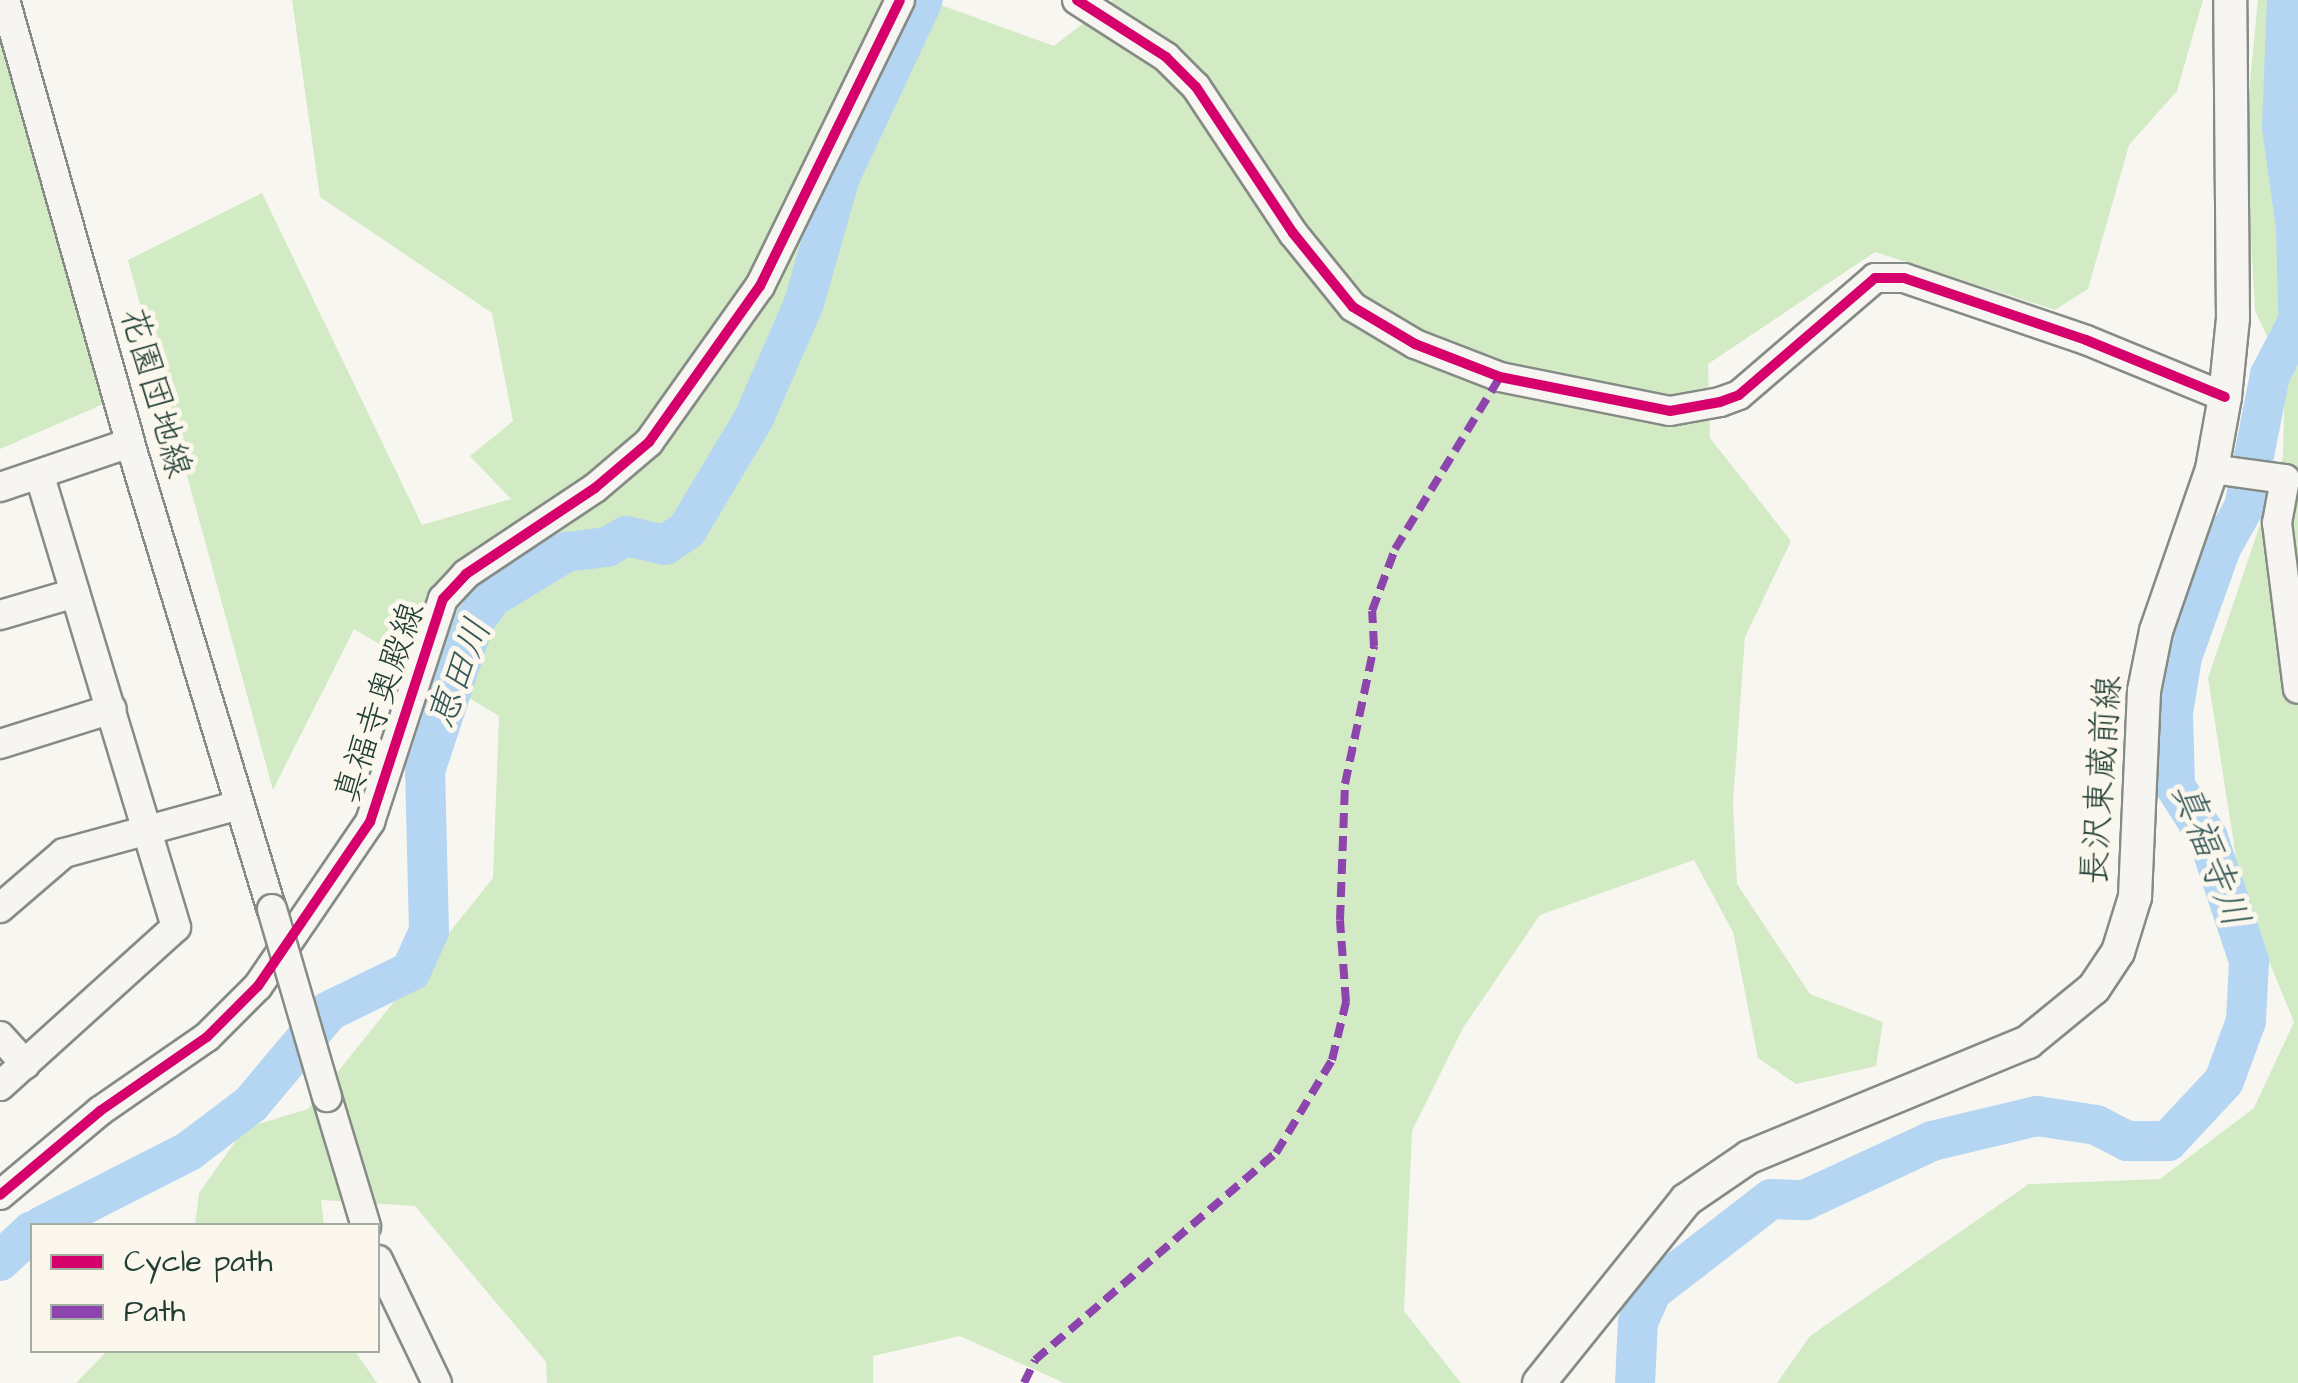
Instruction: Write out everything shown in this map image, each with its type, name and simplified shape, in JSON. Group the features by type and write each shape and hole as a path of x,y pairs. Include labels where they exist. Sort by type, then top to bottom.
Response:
{"main road":[{"name":"長沢東蔵前線","path":"1539,1383 1686,1200 1749,1157 2028,1042 2094,988 2118,952 2136,897 2144,691 2156,631 2221,470 2233,318 2230,0"}],"street":[{"name":"花園団地線","path":"4,0 130,443 365,1223"},
{"name":"真福寺奥殿線","path":"0,1196 100,1111 207,1037 258,986 370,822 443,599 466,574 594,488 649,442 760,286 900,0"},
{"path":"1077,0 1166,57 1196,87 1293,233 1353,307 1415,344 1500,377 1670,411 1720,402 1739,395 1876,278 1904,278 2086,340 2226,397"},
{"path":"0,488 130,443"},
{"path":"2221,470 2284,479 2277,523 2298,689"},
{"path":"0,1086 176,928 40,477"},
{"path":"0,615 76,593"},
{"path":"0,744 112,709"},
{"path":"0,908 64,853 240,805"},
{"path":"0,1036 25,1064"},
{"path":"380,1264 437,1383"}],"green space":[{"path":"292,0 927,0 1054,46 1113,0 2203,0 2177,91 2129,145 2088,289 2055,310 1875,252 1708,364 1710,438 1791,541 1745,637 1733,802 1737,884 1810,994 1883,1022 1876,1066 1796,1084 1758,1058 1733,932 1694,860 1540,915 1463,1028 1412,1131 1404,1311 1461,1383 1064,1383 960,1336 873,1356 873,1383 547,1383 546,1362 415,1206 321,1200 324,1223 195,1223 199,1193 245,1128 308,1109 493,878 499,716 354,629 273,790 128,260 262,193 422,525 511,499 470,456 513,421 492,313 320,197"},
{"path":"2258,0 2298,0 2298,1383 1777,1383 1810,1336 2029,1184 2160,1179 2254,1108 2294,1022 2242,896 2208,678 2283,457 2285,374 2255,311 2245,132"},
{"path":"0,28 108,402 0,449"},
{"path":"105,1353 356,1353 377,1383 76,1383"}],"waterway":[{"name":"恵田川","path":"48,1223 189,1151 251,1104 329,1011 411,971 429,931 425,771 474,622 492,597 566,552 607,547 626,536 665,545 687,530 754,418 804,303 840,177 923,0"},
{"name":"真福寺川","path":"2287,0 2282,127 2296,228 2298,309"},
{"name":"真福寺川","path":"1635,1383 1638,1322 1652,1291 1771,1199 1805,1200 1932,1141 2037,1116 2096,1125 2127,1141 2168,1141 2224,1081 2246,1021 2249,961 2208,838 2175,786 2173,713 2182,657 2221,548 2244,507 2270,375 2298,321"},
{"name":"恵田川","path":"0,1261 30,1233"}],"marked path":[{"path":"1024,1383 1035,1360 1276,1153 1332,1060 1346,1002 1340,920 1345,784 1374,646 1372,611 1395,549 1500,377"}],"cycle path":[{"path":"0,1195 100,1111 207,1037 258,986 370,822 443,599 466,574 595,488 649,442 760,286 900,0"},
{"path":"1077,0 1166,57 1196,87 1293,233 1353,307 1415,344 1500,377 1670,411 1720,402 1739,395 1875,278 1904,278 2086,340 2225,397"}]}
